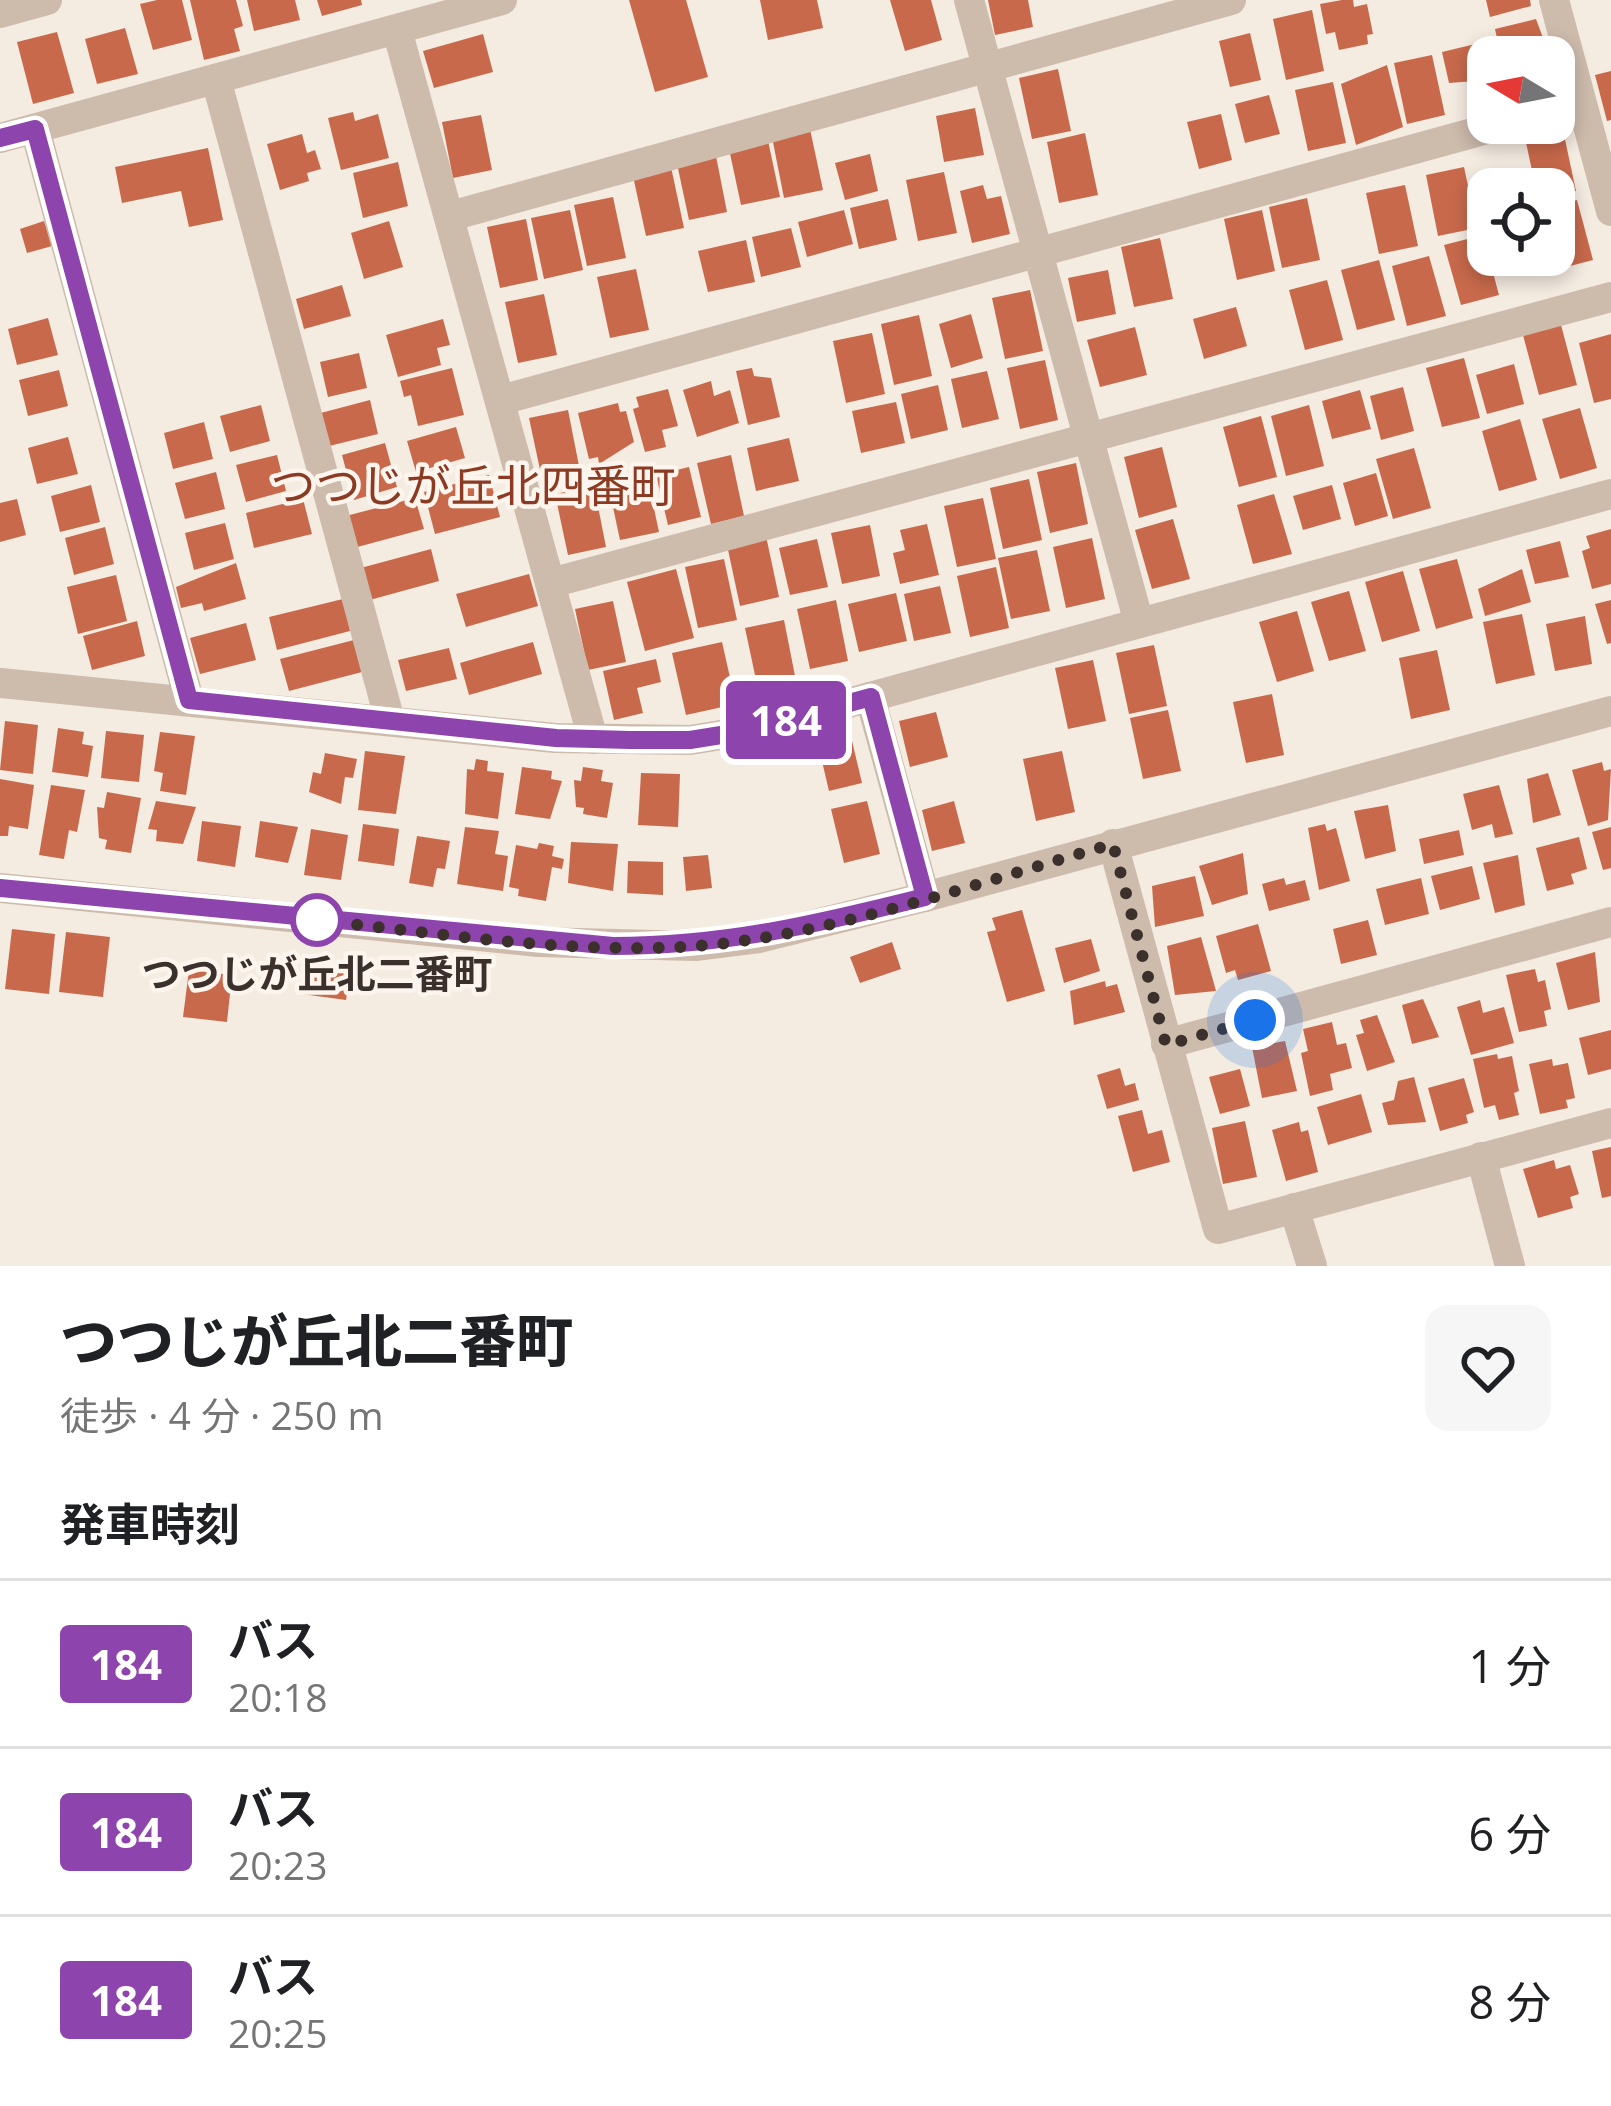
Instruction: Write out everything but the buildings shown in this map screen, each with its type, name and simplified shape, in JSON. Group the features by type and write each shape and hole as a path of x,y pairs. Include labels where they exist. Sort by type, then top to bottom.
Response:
{"street":[{"path":"0,13 47,0"},
{"path":"0,138 502,0"},
{"path":"969,0 1139,623"},
{"path":"451,216 1231,0"},
{"path":"1554,0 1559,36"},
{"path":"397,30 593,740"},
{"path":"216,79 390,721"},
{"path":"1575,124 1611,211"},
{"path":"35,129 189,700"},
{"path":"501,400 1467,135"},
{"path":"550,583 1611,297"},
{"path":"0,683 593,740 690,740 746,731 1611,494"},
{"path":"871,697 925,897"},
{"path":"0,888 613,946 695,946 759,938 925,897 1611,711"},
{"path":"1113,844 1217,1228 1611,1123"},
{"path":"1166,1045 1611,922"},
{"path":"1481,1157 1510,1266"},
{"path":"1294,1208 1312,1266"}],"bus line":[{"name":"184","path":"0,138 35,129 189,700 556,738 690,740 746,731 871,697 925,897 759,938 695,946 613,946 0,888"}],"place":[{"name":"つつじが丘北二番町","path":"317,920"}],"district":[{"name":"つつじが丘北四番町","path":"473,486"}],"route":[{"path":"317,920 305,919 538,942 695,946 759,938 1113,844 1166,1045 1255,1020"}]}
